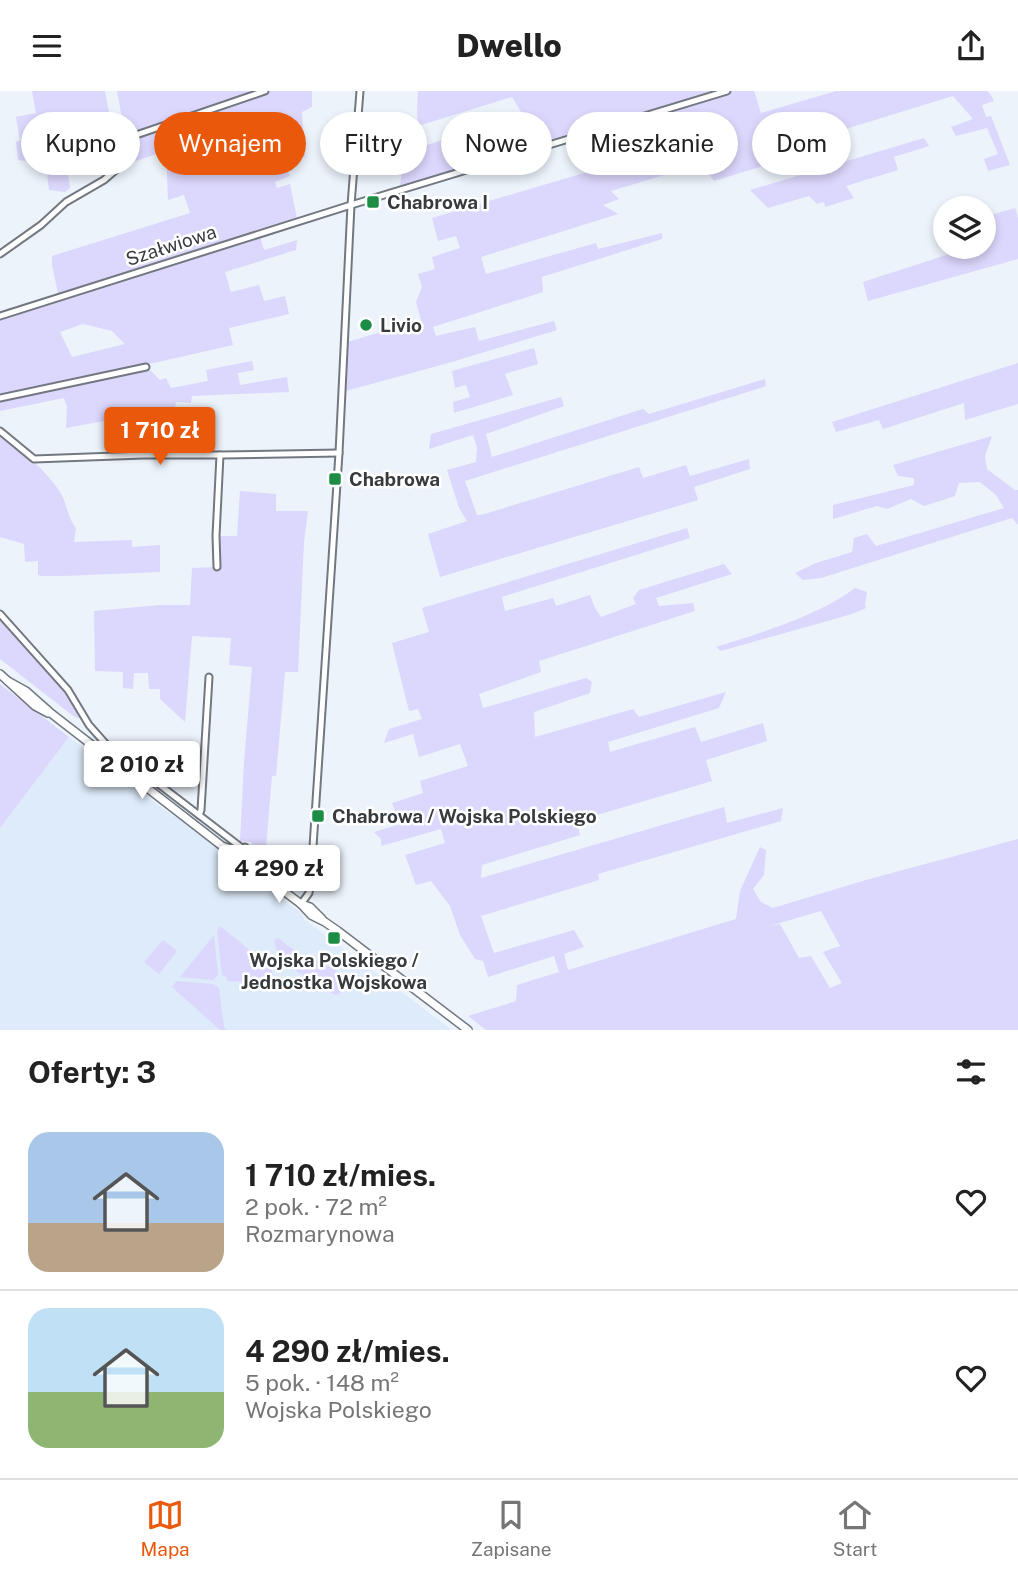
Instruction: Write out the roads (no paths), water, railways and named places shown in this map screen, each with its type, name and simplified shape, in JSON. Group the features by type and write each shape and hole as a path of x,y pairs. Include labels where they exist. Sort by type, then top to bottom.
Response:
{"main road":[{"path":"0,674 26,691 222,846 230,849 264,878 301,904 311,915 325,922 468,1030"}],"street":[{"path":"140,134 265,91"},
{"path":"301,904 309,893 311,877 360,91"},
{"name":"Szałwiowa","path":"0,316 351,205 727,91"},
{"path":"0,254 41,225 66,202 110,175"},
{"path":"0,398 146,366"},
{"path":"0,431 34,459 339,453"},
{"path":"217,567 220,455"},
{"path":"0,614 68,690 100,738 198,815 242,848 245,847"},
{"path":"198,815 201,810 209,677"}],"place":[{"name":"Chabrowa I","path":"373,202"},
{"name":"Livio","path":"366,325"},
{"name":"Chabrowa","path":"335,479"},
{"name":"Chabrowa / Wojska Polskiego","path":"318,816"},
{"name":"Wojska Polskiego / Jednostka Wojskowa","path":"334,938"}]}
